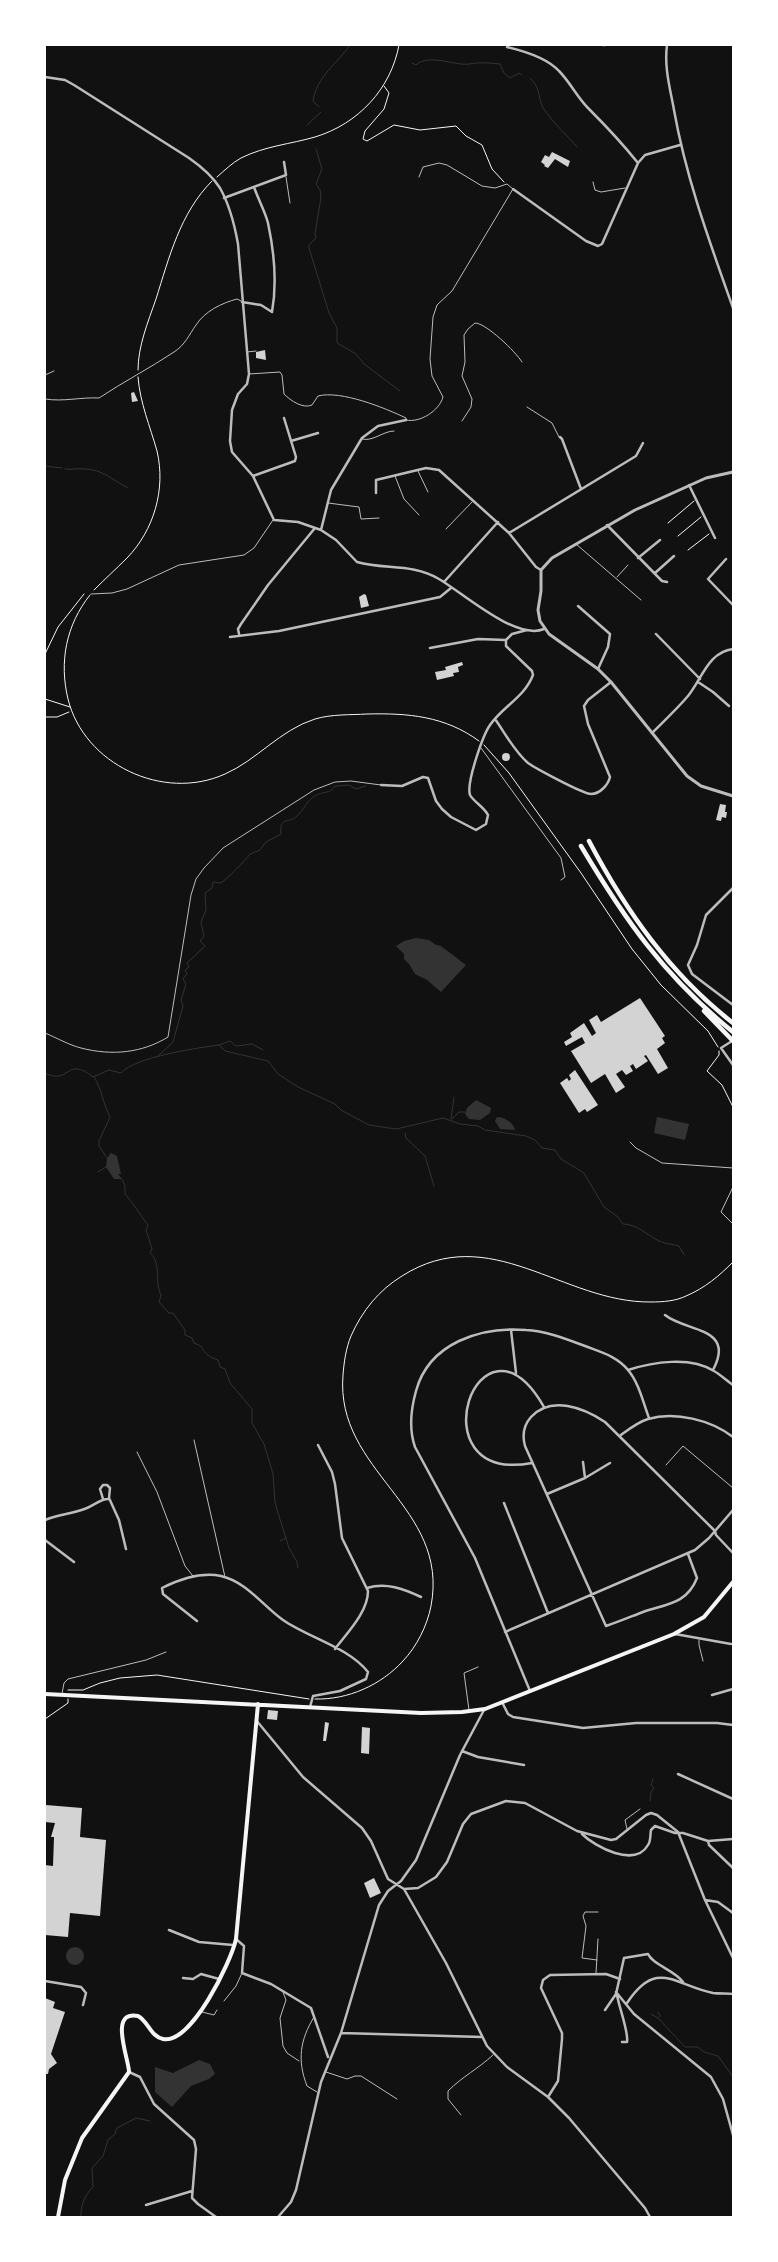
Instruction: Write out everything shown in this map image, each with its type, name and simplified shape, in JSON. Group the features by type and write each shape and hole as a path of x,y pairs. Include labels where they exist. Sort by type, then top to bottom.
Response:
{"highway":[{"path":"588,841 619,896 650,939 695,990 733,1023"},
{"path":"581,846 636,933 668,972 699,1003 733,1032"},
{"path":"699,1003 710,1018 732,1040"}],"main road":[{"path":"45,1694 421,1713 485,1709 674,1634 704,1617 733,1582"},
{"path":"58,2217 65,2180 82,2138 129,2072 121,2030 125,2020 130,2016 138,2016 142,2018 159,2038 168,2040 176,2037 201,2012 235,1945 258,1704"}],"street":[{"path":"667,45 665,58 680,144 706,233 733,308"},
{"path":"507,47 552,64 587,107 618,137 638,163"},
{"path":"45,77 65,80 74,85 185,155 220,187 236,233 248,374 247,384 234,402 230,440 232,452 237,460 253,476 274,520 298,522 321,530 336,540 357,562 405,567 427,574 444,582 483,609 527,630 535,631 544,628"},
{"path":"513,189 586,241 596,246 602,244 638,163 645,155 680,144"},
{"path":"224,198 286,175 284,162"},
{"path":"242,302 261,305 272,312 274,291 271,240 267,222 254,187"},
{"path":"253,476 295,461 296,457 284,418"},
{"path":"321,530 335,479 362,439 370,430 378,426 406,420"},
{"path":"291,441 318,432"},
{"path":"560,437 581,490"},
{"path":"509,534 636,456 643,443"},
{"path":"376,493 376,480 417,470 430,468 439,470 498,522 536,567 542,570"},
{"path":"733,472 713,475 689,485 607,526 552,558 542,570 538,614 544,628 553,637 598,669 611,682 679,768 693,782 711,790 733,796"},
{"path":"689,485 716,538"},
{"path":"444,582 498,522"},
{"path":"607,526 655,574 667,582"},
{"path":"239,634 238,629 268,585 315,528"},
{"path":"638,558 660,540"},
{"path":"655,574 674,556"},
{"path":"726,558 708,578 733,605"},
{"path":"230,637 239,634 279,631 440,597 451,588"},
{"path":"578,606 610,634 608,647 598,669"},
{"path":"382,785 402,786 423,777 428,778 436,801 442,809 476,830 485,826 488,819 486,811 471,796 469,788 480,747 490,725 519,698 533,675 532,671 520,662 506,646 506,640 512,634 527,630"},
{"path":"656,634 699,680 729,706"},
{"path":"430,648 478,639 506,640"},
{"path":"652,733 683,702 714,658 725,651 733,649"},
{"path":"495,719 521,756 529,764 583,792 595,793 604,787 610,777 588,724 584,706 588,700 611,682"},
{"path":"733,888 706,915 688,965 692,974 733,1005"},
{"path":"732,1040 721,1048 733,1065"},
{"path":"665,1315 679,1323 702,1329 713,1339 718,1351 718,1358 713,1370"},
{"path":"511,1330 516,1373"},
{"path":"530,1691 475,1558 415,1447 412,1436 412,1413 420,1379 428,1366 441,1352 466,1337 511,1330 539,1332 564,1338 608,1355 628,1370 649,1418"},
{"path":"628,1370 642,1366 671,1363 700,1365 713,1370 733,1386"},
{"path":"532,1463 510,1466 490,1461 478,1452 470,1438 467,1409 470,1396 479,1382 497,1371 507,1370 516,1373 531,1386 544,1407"},
{"path":"688,1554 697,1578 687,1596 664,1608 646,1611 606,1626 525,1446 524,1431 530,1418 544,1407 565,1406 589,1412 605,1422 621,1435 715,1531 716,1535 733,1553"},
{"path":"621,1435 631,1427 649,1418 690,1418 710,1425 733,1437"},
{"path":"729,1434 733,1429"},
{"path":"318,1445 334,1477 342,1538 367,1588 368,1596 356,1622 335,1649"},
{"path":"583,1462 585,1478"},
{"path":"547,1494 585,1478 610,1463"},
{"path":"103,1499 100,1489 105,1484 110,1488 110,1500 119,1520 126,1549"},
{"path":"45,1520 58,1514 88,1508 103,1499 110,1500"},
{"path":"504,1503 548,1613"},
{"path":"505,1632 688,1554 703,1545 733,1510"},
{"path":"45,1540 74,1562"},
{"path":"197,1621 163,1594 161,1590 164,1587 193,1576 213,1575 226,1578 258,1597 285,1621 363,1666 368,1675 364,1681 334,1693 316,1695 311,1699 310,1707"},
{"path":"367,1588 378,1586 396,1587 420,1597"},
{"path":"674,1634 731,1644"},
{"path":"712,1695 733,1689"},
{"path":"502,1702 508,1714 513,1717 578,1728 636,1723 716,1722 733,1725"},
{"path":"278,2217 292,2199 324,2071 341,2033 366,1954 374,1916 388,1891 401,1881 416,1860 462,1751 485,1709"},
{"path":"256,1720 303,1777 362,1828 371,1841 388,1879 404,1889 418,1888 436,1877 447,1862 468,1816 476,1810 510,1800 520,1801 582,1833 601,1847 626,1855 641,1852 648,1846 650,1830 655,1826 708,1841 733,1839"},
{"path":"462,1751 478,1757 524,1765"},
{"path":"678,1774 733,1799"},
{"path":"582,1833 611,1840 616,1839 651,1813 661,1817 678,1832 705,1900 733,1958"},
{"path":"708,1841 709,1845 733,1868"},
{"path":"404,1889 446,1963 482,2037 494,2054 507,2067 548,2097 617,2173 650,2217"},
{"path":"705,1900 718,1902 733,1914"},
{"path":"169,1930 199,1942 235,1945"},
{"path":"236,1939 244,1946 242,1974 261,1979 312,2008 329,2058"},
{"path":"605,2010 616,1993 620,1979 622,1959 648,1954 652,1960 674,1972 683,1982"},
{"path":"183,1978 194,1979 202,1974 219,1979"},
{"path":"548,2097 558,2081 562,2033 540,1988 543,1980 551,1975 596,1974 606,1974 620,1979"},
{"path":"627,2002 639,1985 664,1978 713,1992 733,1994"},
{"path":"45,1982 81,1987 86,1993 83,2005"},
{"path":"616,1993 627,2002 634,2014 711,2077 723,2099 733,2135"},
{"path":"616,1993 623,2024 628,2034 627,2042 622,2042"},
{"path":"341,2033 482,2037"},
{"path":"129,2072 140,2077 154,2104 194,2140 196,2149 192,2191 194,2201 216,2217"},
{"path":"146,2205 192,2191"}],"lane":[{"path":"248,374 280,372 284,394 290,400 306,407 312,405 321,395 339,395 396,413 406,418 406,420 413,422 421,420 436,408 442,400 442,394 432,376 430,359 433,317 436,305 452,291 513,189 507,184 495,188 482,186 447,165 439,163 423,167 419,177"},
{"path":"286,175 290,203"},
{"path":"593,182 595,190 601,192 626,188"},
{"path":"45,399 55,401 84,397 99,398 175,351 187,340 196,324 207,313 224,303 237,299 242,302"},
{"path":"462,421 472,402 471,394 462,376 465,362 464,335 468,329 475,323 483,325 506,344 522,362"},
{"path":"246,352 256,351"},
{"path":"45,376 54,371"},
{"path":"527,407 552,423 560,437"},
{"path":"362,439 367,441 389,431 394,431"},
{"path":"417,470 428,492"},
{"path":"395,475 404,498 419,515"},
{"path":"446,529 474,500"},
{"path":"327,503 359,507 361,519 379,518"},
{"path":"91,594 106,594 126,589 179,564 244,556 254,548 274,520"},
{"path":"575,544 641,600"},
{"path":"616,578 628,565"},
{"path":"480,747 561,858 565,877 561,880"},
{"path":"45,1034 81,1048 109,1052 133,1052 156,1044 168,1037 191,895 196,879 208,861 223,848 314,790 335,782 350,781 382,785"},
{"path":"630,1142 636,1148 662,1163 733,1169"},
{"path":"733,1187 721,1212 733,1224"},
{"path":"194,1440 226,1578"},
{"path":"666,1465 683,1446 733,1488"},
{"path":"137,1452 157,1492 185,1566 193,1576"},
{"path":"700,1639 698,1645 703,1661"},
{"path":"62,1695 64,1683 68,1679 146,1660 166,1652"},
{"path":"469,1710 464,1673 478,1667"},
{"path":"627,1830 626,1820 640,1809"},
{"path":"597,1960 582,1958 586,1926 583,1916 585,1912 598,1912"},
{"path":"596,1974 598,1939"},
{"path":"224,2001 236,1986 242,1974"},
{"path":"282,1991 286,2000 280,2018 284,2046 286,2053 300,2061"},
{"path":"201,2012 214,2015 218,2010"},
{"path":"315,2016 304,2034 300,2061 307,2086 318,2093"},
{"path":"461,2115 448,2099 448,2091 464,2076 479,2069 494,2054"},
{"path":"324,2071 347,2079 361,2076 397,2099"}],"path":[{"path":"399,45 394,64 368,107 342,126 315,137 253,153 232,164 207,186 186,217 173,245 142,343 138,374 141,400 158,461 160,478 157,502 150,525 136,548 91,594 73,623 65,650 65,679 70,707 87,739 110,760 138,776 165,782 199,782 223,775 245,763 291,730 325,717 350,714 416,715 450,724 477,739"},
{"path":"383,85 390,93 384,109 365,131 364,139 367,140 394,125 420,130 456,126 466,136 482,145 492,169 507,184"},
{"path":"668,523 696,499"},
{"path":"678,536 704,514"},
{"path":"688,550 712,531"},
{"path":"45,654 58,627 84,594"},
{"path":"45,699 70,707"},
{"path":"45,717 57,717 70,712"},
{"path":"485,746 496,757 571,861 582,873 603,907 654,977 715,1040"},
{"path":"719,1055 707,1071 722,1086 733,1107"},
{"path":"83,1690 120,1678 157,1675 311,1699 337,1698 374,1685 398,1667 415,1646 427,1621 434,1588 430,1555 423,1536"},
{"path":"45,1719 68,1703"}],"shaded area":[{"path":"416,938 429,940 441,946 466,965 441,992 427,980 415,974 404,959 404,954 396,946 404,941"},
{"path":"476,1100 491,1108 490,1113 480,1120 469,1119 465,1114 467,1108"},
{"path":"497,1117 508,1120 515,1130 500,1129 495,1121"},
{"path":"657,1117 689,1124 685,1140 654,1133"},
{"path":"111,1153 117,1156 121,1174 118,1174 122,1179 114,1179 106,1167 107,1158"},
{"path":"75,1947 81,1950 84,1956 81,1962 75,1965 69,1962 66,1956 69,1950"},
{"path":"199,2060 210,2064 215,2074 209,2079 191,2086 172,2107 155,2092 155,2067 173,2073"}],"building":[{"path":"552,152 570,161 568,167 555,159 548,168 544,166 541,162 545,155 549,157"},
{"path":"265,350 266,360 256,358 256,352"},
{"path":"134,392 138,401 132,402 131,393"},
{"path":"364,594 369,606 361,608 359,597"},
{"path":"462,662 463,665 458,667 459,672 453,673 454,676 437,680 435,672 446,670 445,667"},
{"path":"506,753 510,757 506,761 502,757"},
{"path":"720,804 726,805 725,812 727,812 726,818 722,817 721,821 716,820"},
{"path":"640,998 665,1036 662,1038 665,1043 657,1049 668,1068 658,1074 646,1055 644,1056 648,1061 636,1069 633,1064 630,1066 633,1071 626,1075 622,1070 616,1074 625,1087 616,1093 605,1074 591,1083 571,1051 585,1043 582,1037 566,1046 564,1042 572,1037 570,1033 584,1023 592,1036 596,1033 589,1020 597,1015 601,1022"},
{"path":"575,1070 598,1105 587,1112 585,1109 579,1113 560,1083 567,1078 569,1081 571,1079 569,1075"},
{"path":"268,1710 278,1711 277,1720 267,1719"},
{"path":"325,1722 329,1723 326,1741 323,1741"},
{"path":"362,1727 370,1728 369,1754 361,1753"},
{"path":"46,1805 82,1808 80,1837 106,1840 100,1916 70,1913 68,1937 45,1935 45,1865 53,1866 54,1837 51,1837 55,1823 45,1822"},
{"path":"374,1878 381,1893 370,1898 364,1883"},
{"path":"45,1998 55,2002 53,2008 65,2012 51,2054 57,2063 49,2069 48,2074 45,2074"}],"waterway":[{"path":"319,107 313,101 315,92 323,77 350,45"},
{"path":"412,63 416,65 428,60 435,60 463,64 500,64 504,73 510,78 519,73 522,75"},
{"path":"530,78 537,87 543,108 577,147"},
{"path":"307,125 321,112"},
{"path":"316,149 322,169 316,184 320,190 321,197 316,238 309,245 309,248 329,313 337,328 337,343 356,354 364,364 400,391"},
{"path":"45,466 62,468"},
{"path":"65,469 97,471 128,488"},
{"path":"157,1057 173,1042 183,1006 181,1000 186,984 183,979 187,974 185,970 189,967 187,963 205,946 200,941 204,936 201,922 206,910 205,893 212,888 213,882 221,883 250,854 260,850 266,842 281,834 283,823 297,816 309,800 315,796 329,791 335,786 349,785 356,789 366,786"},
{"path":"219,1045 230,1041 236,1046 252,1044 263,1050"},
{"path":"45,1073 59,1076 73,1069 84,1071 93,1077 109,1070 121,1073 128,1067 152,1058 219,1045 225,1051 268,1061 278,1074 298,1087 335,1104 341,1110 369,1125 396,1129 443,1118 460,1124 478,1126 485,1130 526,1136 535,1140 542,1148 555,1150 561,1159 584,1173 604,1207 618,1217 623,1224 637,1228 664,1243 679,1246 684,1255"},
{"path":"94,1077 110,1117 99,1141 99,1146 107,1158"},
{"path":"451,1119 454,1097"},
{"path":"452,1119 459,1112 465,1112"},
{"path":"405,1133 406,1138 425,1156 434,1186"},
{"path":"98,1172 106,1167"},
{"path":"122,1179 125,1186 125,1194 148,1225 146,1230 152,1249 150,1253 154,1257 157,1267 161,1295 159,1302 169,1313 173,1313 185,1330 185,1335 192,1338 194,1343 201,1346 208,1355 218,1360 220,1367 225,1369 230,1383 252,1409 252,1423 264,1444 273,1474 275,1502 278,1513 289,1548 297,1562 298,1568"},
{"path":"280,1541 286,1538"},
{"path":"650,1801 651,1792 654,1788 651,1785 653,1779"},
{"path":"658,2012 659,2017"},
{"path":"651,2014 658,2018 685,2047 698,2047 704,2052 718,2056 733,2077"},
{"path":"81,2217 84,2201 93,2187 92,2168 103,2156 108,2140 115,2134 117,2128 136,2118 150,2121"}]}
